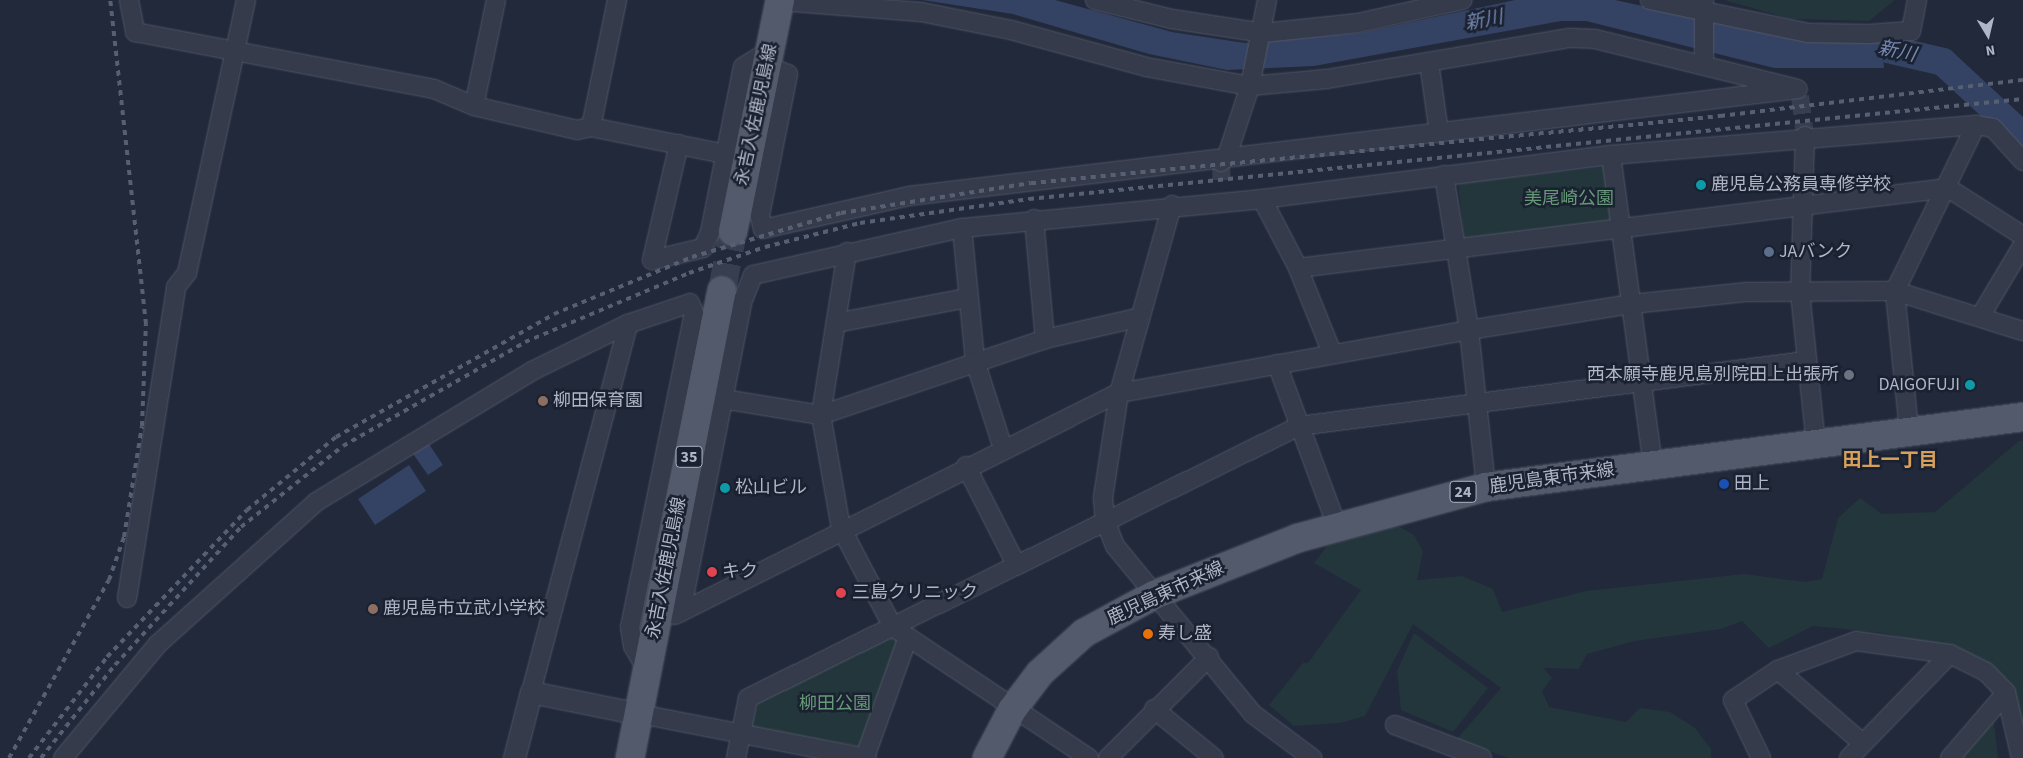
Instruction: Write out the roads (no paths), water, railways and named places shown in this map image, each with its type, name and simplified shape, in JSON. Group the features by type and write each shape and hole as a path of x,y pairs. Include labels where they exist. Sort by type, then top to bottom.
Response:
{"main road":[{"name":"永吉入佐鹿児島線","path":"733,231 779,0"},
{"name":"永吉入佐鹿児島線","path":"630,758 722,291"},
{"name":"鹿児島東市来線","path":"988,758 1012,710 1040,673 1084,634 1154,596 1337,526 1486,487 1654,466 1909,430 2023,417"}],"street":[{"path":"129,0 135,32 235,48 434,89 474,106 577,130 591,127 725,154"},
{"path":"127,598 176,287 187,273 246,0"},
{"path":"474,106 496,0"},
{"path":"591,127 618,0"},
{"path":"679,144 652,260 702,248 710,232 743,67 768,58 788,74 760,216 764,229 909,196 1439,133 1799,93 1704,65 1595,39 1570,38 1327,79 1250,86 1146,66 1011,30 921,12 779,0"},
{"path":"1095,0 1172,19 1263,33 1358,23 1462,0"},
{"path":"1224,159 1250,86 1263,33 1266,0"},
{"path":"1650,0 1704,6 1808,33 1869,34 1911,31 1918,0"},
{"path":"1704,6 1704,65"},
{"path":"1429,62 1439,133"},
{"path":"1909,430 1895,291 1948,188 1976,125"},
{"path":"680,612 743,300 753,275 847,252 962,228 1172,205 1222,194 1262,199 1612,155 1976,125 1993,128 2023,161"},
{"path":"1805,138 1800,208 1800,292 1816,444"},
{"path":"1612,155 1654,466"},
{"path":"1444,175 1469,330 1486,487"},
{"path":"1298,268 1456,250 1621,226 1800,208 1948,188 2023,236"},
{"path":"1262,199 1298,268 1332,353"},
{"path":"1172,205 1137,318 1119,393 1104,498 1105,520 1115,546 1154,596 1209,657 1253,714 1312,758"},
{"path":"1034,219 1045,339"},
{"path":"962,228 967,298 975,361 1003,448"},
{"path":"1980,317 2023,245"},
{"path":"847,252 821,415 841,528 892,627 1012,710 1089,758"},
{"path":"656,623 841,528 1119,393 1332,353 1469,330 1632,304 1747,292 1895,291 2023,331"},
{"path":"836,322 967,298"},
{"path":"63,758 158,644 316,502 532,371 628,324 676,304 690,303 694,313 630,627 632,646 647,670"},
{"path":"723,399 821,415 975,361 1045,339 1137,318"},
{"path":"514,758 628,324"},
{"path":"736,758 748,698 1105,520 1299,426 1642,379 1806,360"},
{"path":"1277,364 1337,526"},
{"path":"966,466 1016,564"},
{"path":"531,692 740,732 833,755 866,758 908,637"},
{"path":"1761,758 1733,700 1778,670 1856,640 1950,654 1986,672 2006,693 2021,758"},
{"path":"1849,758 1861,742 1950,654"},
{"path":"1108,758 1154,709 1209,657"},
{"path":"1778,670 1861,742"},
{"path":"1950,758 2006,693"},
{"path":"1154,709 1214,758"},
{"path":"1395,725 1482,758"}],"water":[{"path":"922,0 1055,0 1172,32 1245,43 1360,33 1515,0 1615,0 1790,38 1881,41 1884,68 1774,68 1586,21 1561,21 1314,66 1227,70 1149,54 1013,14"},
{"path":"427,441 443,465 428,475 411,451"},
{"path":"409,465 426,491 375,525 358,499"}],"waterway":[{"name":"新川","path":"1845,50 1875,46 1943,62 2023,136"}],"tunnel":[{"path":"1800,96 1805,136"},
{"path":"1221,162 1222,187"},
{"path":"722,291 733,231"}],"railway":[{"path":"9,758 109,580 124,537 142,426 146,324 110,0"},
{"path":"29,758 107,657 247,510 336,437 554,314 692,257 841,213 1031,183 1720,116 2023,80"},
{"path":"41,758 115,665 241,527 343,446 525,342 689,273 765,247 860,223 1029,199 2023,99"}],"place":[{"name":"鹿児島公務員専修学校","path":"1701,185"},
{"name":"JAバンク","path":"1769,252"},
{"name":"西本願寺鹿児島別院田上出張所","path":"1849,375"},
{"name":"DAIGOFUJI","path":"1970,385"},
{"name":"柳田保育園","path":"543,401"},
{"name":"田上","path":"1724,484"},
{"name":"松山ビル","path":"725,488"},
{"name":"キク","path":"712,572"},
{"name":"三島クリニック","path":"841,593"},
{"name":"鹿児島市立武小学校","path":"373,609"},
{"name":"寿し盛","path":"1148,634"}],"district":[{"name":"田上一丁目","path":"1890,461"}],"park label":[{"name":"美尾崎公園","path":"1569,199"},
{"name":"柳田公園","path":"835,704"}]}
